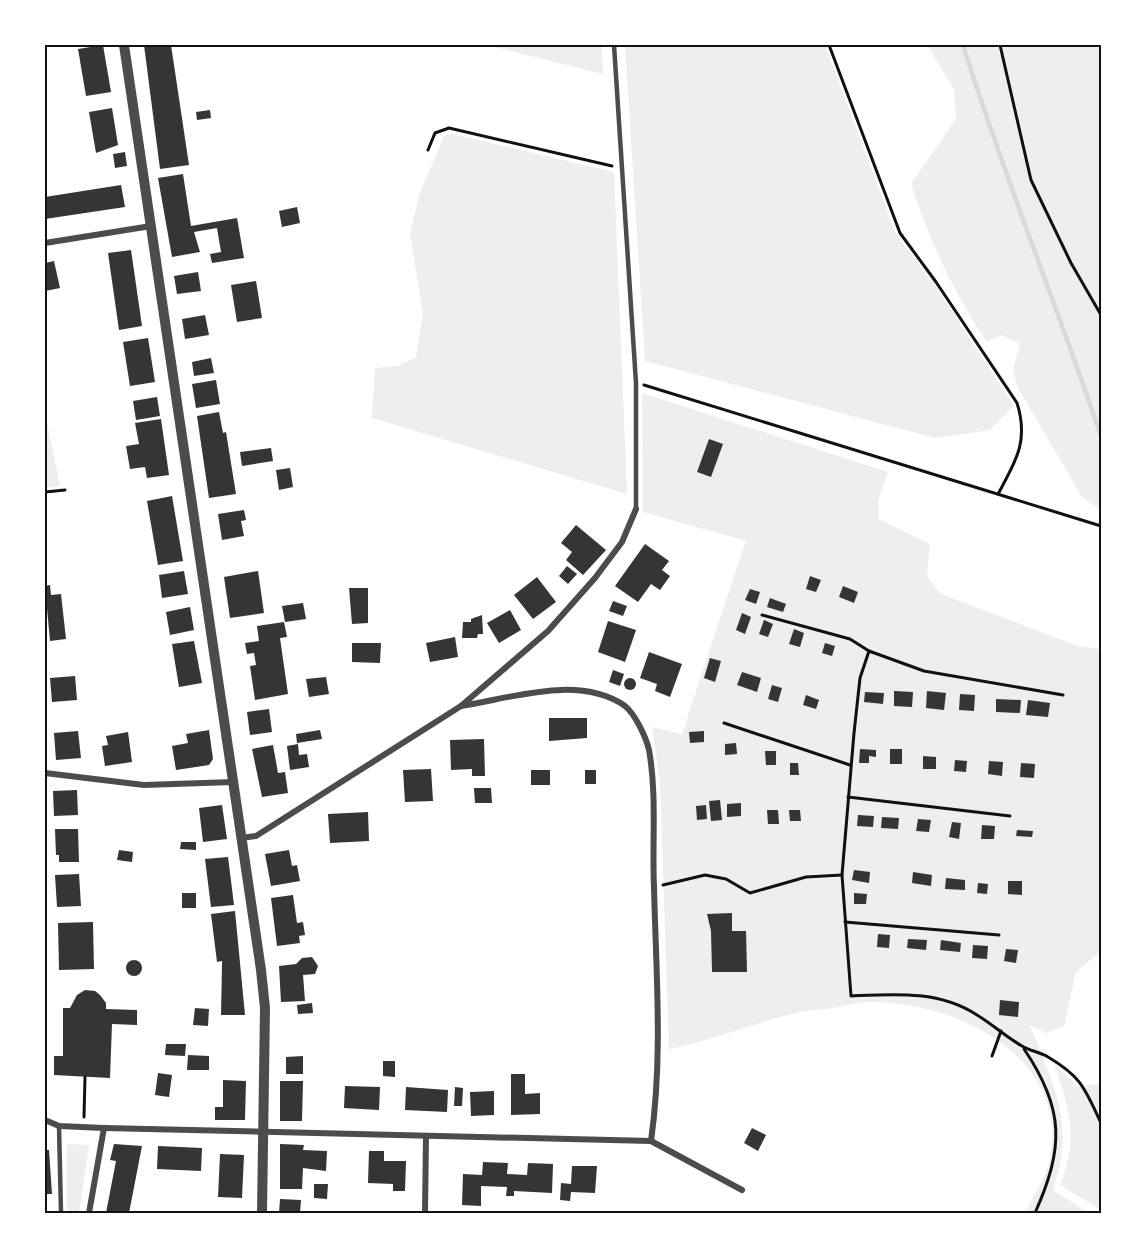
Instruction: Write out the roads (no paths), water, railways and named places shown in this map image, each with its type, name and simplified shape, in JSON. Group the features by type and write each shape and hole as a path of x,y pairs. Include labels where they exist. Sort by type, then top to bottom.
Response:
{"street":[{"path":"124,45 265,1008 262,1213"},
{"path":"45,243 151,226"},
{"path":"241,838 256,836 461,706 548,631 595,578 622,542 636,509"},
{"path":"461,706 571,691 594,691 627,708 648,748 659,1044 657,1101 651,1142"},
{"path":"45,773 144,785 233,782"},
{"path":"45,1120 59,1126 104,1128 651,1142 742,1190"},
{"path":"89,1213 104,1128"},
{"path":"425,1213 426,1136"}],"lane":[{"path":"614,45 636,383 636,509"},
{"path":"59,1126 61,1213"}],"waterway":[{"path":"963,45 1101,436"}]}
